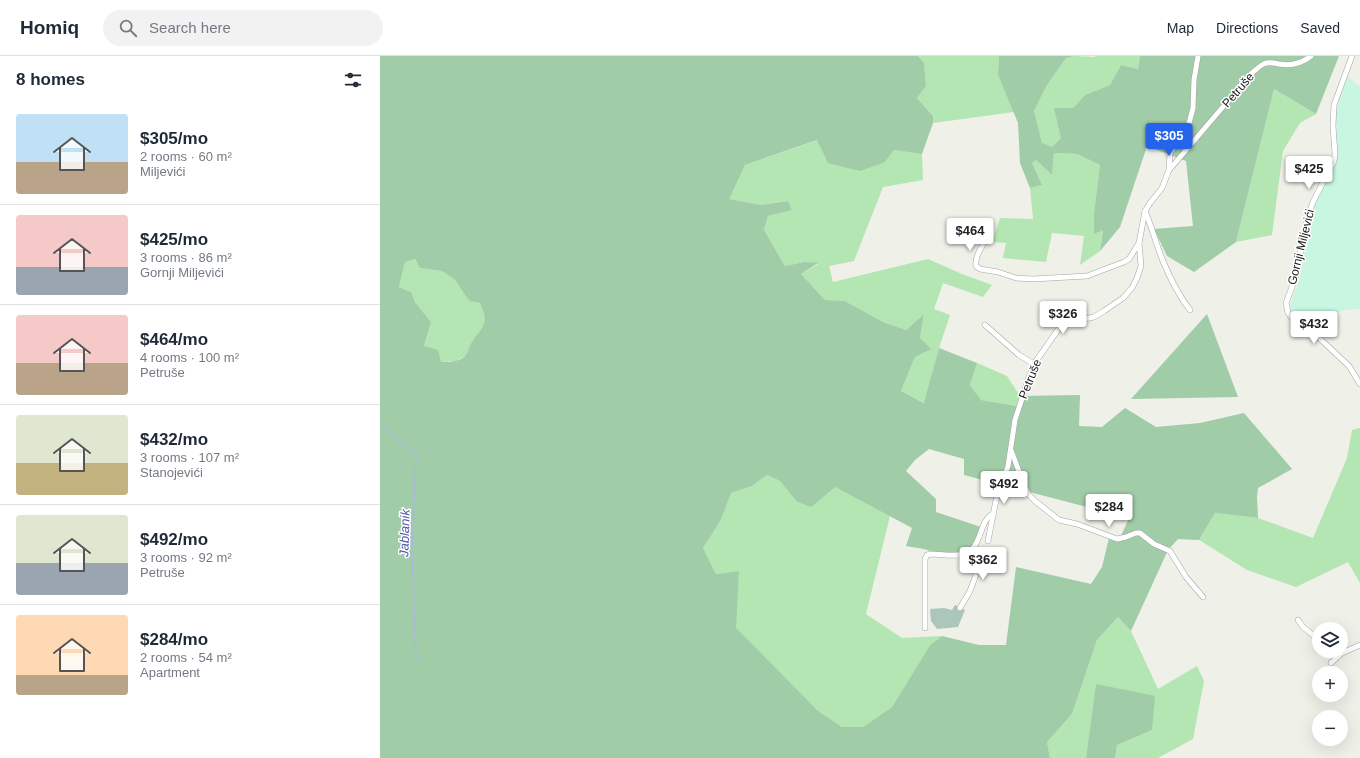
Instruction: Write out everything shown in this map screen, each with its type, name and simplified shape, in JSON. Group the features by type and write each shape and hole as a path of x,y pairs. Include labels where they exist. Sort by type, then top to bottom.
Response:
{"street":[{"path":"1168,170 1170,153 1188,127 1193,108 1194,80 1198,56"},
{"name":"Petruše","path":"1181,157 1259,66 1271,63 1286,65 1297,64 1311,56"},
{"name":"Gornji Miljevići","path":"1352,56 1334,105 1334,161 1313,202 1308,216 1295,279 1286,303 1288,313 1292,318 1316,335 1349,366 1360,384"},
{"path":"1170,153 1174,157 1181,157"},
{"path":"1168,170 1181,157"},
{"name":"Petruše","path":"988,541 993,514 1008,466 1015,420 1034,364 1062,324 1094,317 1114,304 1132,288 1141,266 1139,243 1145,211 1162,188 1168,170"},
{"path":"1145,211 1166,268 1182,300 1190,310"},
{"name":"Petruše","path":"990,229 988,238 976,257 976,266 980,269 998,272 1016,278 1033,279 1087,276 1130,259 1139,243"},
{"path":"985,325 1019,355 1034,364"},
{"path":"1010,449 1028,494 1034,501 1055,518 1117,539 1140,533 1154,544 1170,551 1186,577 1203,597"},
{"path":"925,628 925,559 927,555 966,554 973,548 989,516 993,514"},
{"path":"960,608 970,591 977,572 973,548"},
{"path":"1298,620 1303,627 1312,634"},
{"path":"1348,649 1360,645"},
{"path":"1331,663 1335,658"}],"green space":[{"path":"380,56 918,56 924,63 926,86 917,98 933,116 933,123 922,154 894,150 885,162 860,171 828,163 817,140 745,165 729,199 761,205 788,201 792,210 768,216 764,230 785,266 804,262 818,263 801,274 825,300 845,301 883,322 906,330 924,314 920,338 931,349 915,357 901,391 924,403 939,348 977,363 970,385 981,400 1017,406 1020,396 1080,395 1079,426 1102,427 1125,408 1156,427 1200,423 1244,413 1292,469 1258,488 1258,518 1215,513 1199,540 1178,539 1168,550 1131,631 1118,617 1097,640 1072,714 1047,742 1050,758 380,758","holes":["415,259 420,268 442,271 455,280 470,301 480,303 483,310 485,320 482,328 465,356 457,361 441,362 438,350 424,346 431,322 415,302 411,292 399,287 405,262","929,449 964,459 964,475 1129,518 1121,536 1109,538 1102,567 1091,584 1016,567 1006,645 979,645 942,636 930,645 892,707 863,727 842,727 817,710 736,628 739,571 716,574 703,548 721,520 731,493 752,486 767,475 780,481 796,501 811,507 835,487 912,528 906,546 934,552 967,552 974,544 981,527 936,512 936,499 906,471 915,460"]},
{"path":"918,56 999,56 998,75 1014,112 933,123 933,116 917,98 926,86 924,63"},
{"path":"999,56 1074,56 1066,58 1047,85 1034,111 1042,143 1052,147 1061,138 1054,108 1073,108 1085,95 1110,85 1121,65 1138,69 1140,56 1339,56 1316,114 1274,89 1236,242 1194,272 1167,256 1154,229 1193,226 1186,161 1147,146 1120,227 1100,251 1103,230 1094,234 1094,213 1100,165 1077,154 1054,153 1052,175 1036,160 1032,163 1042,185 1030,188 1020,163 1018,123 998,75"},
{"path":"1074,56 1140,56 1138,69 1121,65 1110,85 1085,95 1073,108 1061,138 1052,147 1042,144 1034,111 1047,85 1066,58"},
{"path":"1348,76 1360,86 1360,309 1314,315 1297,320 1292,314 1290,305 1300,278 1304,243 1311,214 1337,158 1336,113 1341,93"},
{"path":"1274,89 1316,114 1300,123 1283,151 1272,235 1236,242"},
{"path":"818,140 885,162 894,150 922,154 923,180 883,187 854,261 829,266 833,282 928,259 992,285 983,297 943,283 934,309 950,315 939,348 925,403 901,391 915,357 924,314 906,330 883,322 845,301 825,300 801,274 818,264 804,262 785,266 764,230 768,216 792,210 788,201 761,205 728,199 745,165"},
{"path":"1054,153 1077,154 1100,165 1094,213 1094,233 1103,229 1100,251 1080,265 1084,236 1052,233 1046,262 1003,258 1006,243 992,242 1000,218 1033,219 1030,188 1042,185 1032,163 1036,160 1052,175"},
{"path":"415,259 420,268 442,271 455,280 463,292 480,303 485,313 485,323 465,356 456,361 441,362 424,346 431,322 415,302 411,292 399,287 405,262"},
{"path":"1207,314 1238,397 1131,399"},
{"path":"977,363 1007,376 1020,396 1018,406 981,400 970,385"},
{"path":"1360,428 1360,583 1348,562 1296,587 1247,570 1199,540 1215,513 1258,518 1313,538 1347,458 1352,430"},
{"path":"767,475 780,481 796,501 835,487 890,516 866,614 902,638 942,636 930,645 892,707 863,727 842,727 817,710 734,632 739,571 716,574 703,548 721,520 731,493 752,486"},
{"path":"955,605 965,610 958,627 937,629 931,621 930,609 944,608 952,610"},
{"path":"1118,617 1131,631 1158,689 1197,666 1204,681 1193,739 1158,758 1115,758 1117,745 1152,730 1096,685 1086,758 1050,758 1047,742 1072,714 1097,640"},
{"path":"1096,684 1155,696 1152,730 1117,745 1115,758 1086,758"}],"waterway":[{"name":"Jablanik","path":"380,425 416,454 412,551 416,659"}]}
